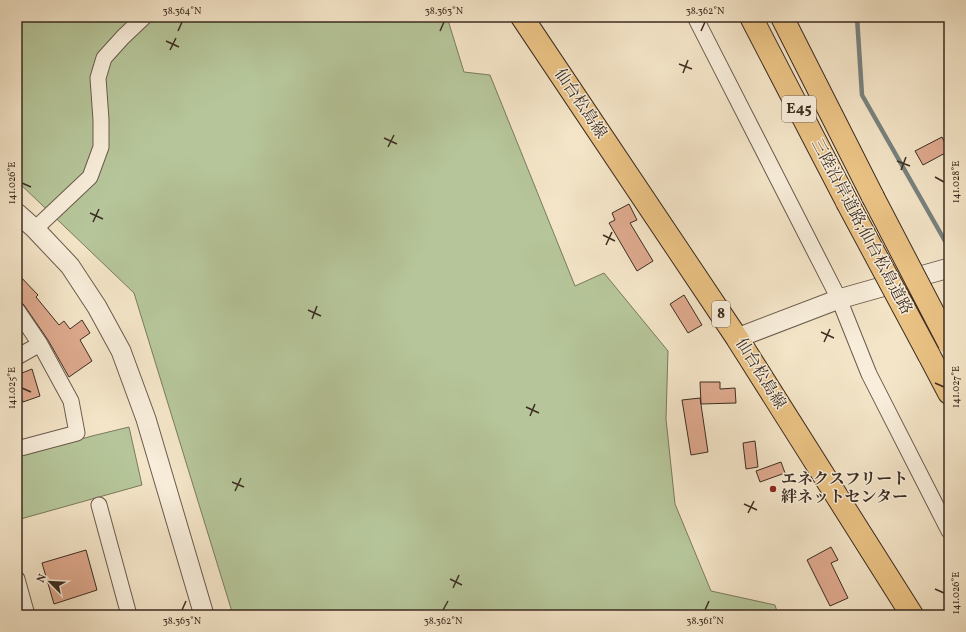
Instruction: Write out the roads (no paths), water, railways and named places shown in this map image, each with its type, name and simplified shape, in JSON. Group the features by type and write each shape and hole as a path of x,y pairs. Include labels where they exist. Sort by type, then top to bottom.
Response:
{"main road":[{"name":"仙台松島線","path":"522,17 737,338 912,615"},
{"name":"三陸沿岸道路;仙台松島道路","path":"751,17 847,202 949,393"},
{"name":"三陸沿岸道路;仙台松島道路","path":"782,17 949,343"}],"street":[{"path":"35,229 90,177 101,147 98,78 104,58 144,17"},
{"path":"695,17 839,299 869,374 949,531"},
{"path":"17,213 35,229 70,266 97,307 121,351 146,419 204,615"},
{"path":"737,338 839,299 949,268"},
{"path":"17,310 40,344 70,401 77,433 17,449"},
{"path":"17,357 40,344"},
{"path":"99,505 129,615"},
{"path":"17,578 27,615"}],"waterway":[{"path":"857,17 862,95 949,248"}],"place":[{"name":"エネクスフリート 絆ネットセンター","path":"773,489"}]}
